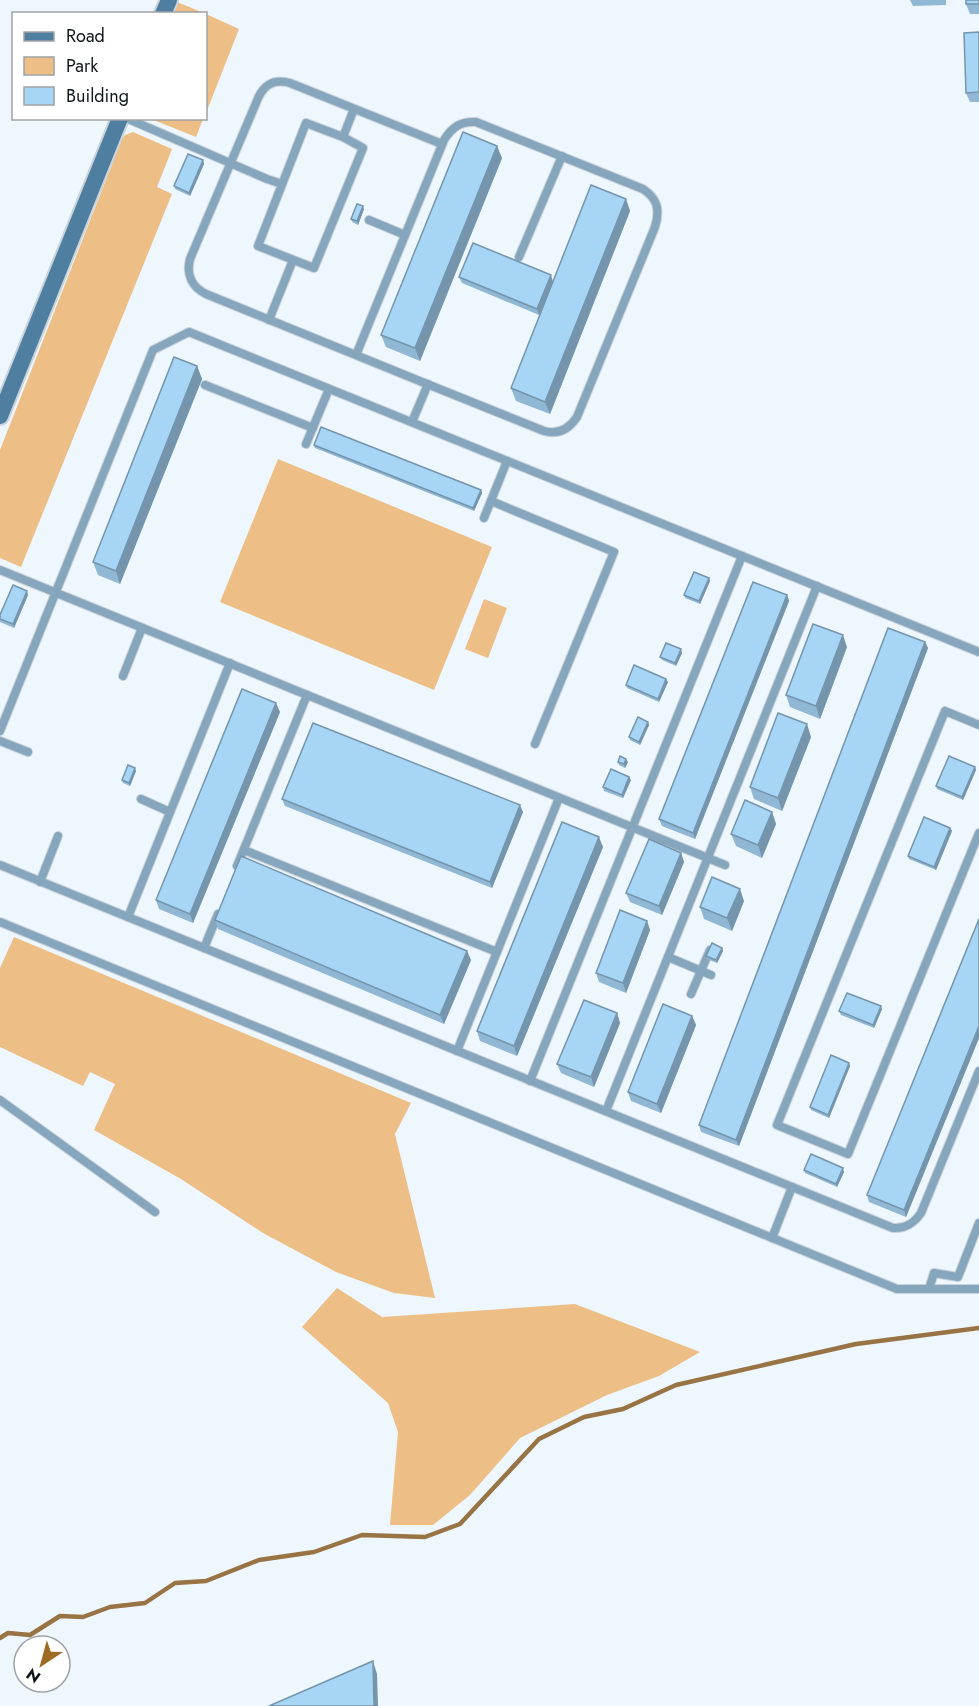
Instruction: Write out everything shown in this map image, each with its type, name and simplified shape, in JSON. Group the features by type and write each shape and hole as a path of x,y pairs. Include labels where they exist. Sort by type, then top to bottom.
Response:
{"main road":[{"path":"0,416 119,120"}],"lane":[{"path":"356,355 442,144 450,131 459,124 476,122 643,189 656,202 658,214 655,227 577,417 562,431 548,432 428,384 269,320 202,292 194,285 189,275 190,259 261,92 272,83 281,81 290,83 442,144"},
{"path":"343,136 354,109"},
{"path":"131,120 282,184"},
{"path":"306,123 343,136 363,148 314,268 258,246 282,184 306,123"},
{"path":"519,257 562,156"},
{"path":"369,220 405,234"},
{"path":"269,320 292,260"},
{"path":"0,731 153,350 189,332 979,652"},
{"path":"412,422 428,384"},
{"path":"205,385 313,428"},
{"path":"306,444 329,388"},
{"path":"484,518 507,461"},
{"path":"491,501 614,552 535,744"},
{"path":"530,1081 742,556"},
{"path":"0,570 725,865"},
{"path":"606,1112 817,586"},
{"path":"123,676 142,628"},
{"path":"128,917 230,663"},
{"path":"235,872 307,695"},
{"path":"979,725 945,711 777,1125 848,1154 979,833"},
{"path":"0,741 28,752"},
{"path":"457,1051 560,798"},
{"path":"141,799 170,812"},
{"path":"40,882 58,836"},
{"path":"244,849 497,951"},
{"path":"0,866 889,1227 903,1227 912,1223 921,1213 979,1071"},
{"path":"204,948 222,904"},
{"path":"0,922 897,1289 979,1289"},
{"path":"691,994 710,950"},
{"path":"668,957 711,975"},
{"path":"0,1100 155,1212"},
{"path":"772,1238 792,1187"},
{"path":"929,1289 934,1273 958,1277 979,1223"}],"green space":[{"path":"177,2 202,12 173,12"},
{"path":"207,14 239,29 207,110"},
{"path":"154,120 203,120 196,137"},
{"path":"133,132 172,149 157,187 172,194 21,567 0,558 0,450 122,139"},
{"path":"278,459 492,547 434,690 220,602"},
{"path":"484,599 507,608 488,658 465,649"},
{"path":"14,937 411,1103 395,1134 435,1298 394,1293 336,1272 263,1233 181,1179 94,1130 115,1084 90,1072 83,1086 0,1047 0,968"},
{"path":"337,1288 382,1317 575,1304 700,1352 659,1376 607,1395 520,1438 470,1495 433,1525 390,1525 398,1432 388,1403 302,1327"}],"building":[{"path":"966,0 979,0 979,4 966,4"},
{"path":"979,32 979,92 966,93 964,33"},
{"path":"463,132 497,146 415,348 381,335"},
{"path":"188,154 203,160 189,193 174,186"},
{"path":"591,185 626,199 545,402 511,388"},
{"path":"357,204 363,206 357,221 351,219"},
{"path":"473,243 551,275 537,309 459,277"},
{"path":"174,357 197,366 116,571 93,562"},
{"path":"321,427 481,490 473,508 314,445"},
{"path":"694,572 709,578 699,601 684,595"},
{"path":"753,582 787,595 693,833 659,819"},
{"path":"13,585 27,591 13,624 0,619 0,615"},
{"path":"813,624 843,635 816,706 786,695"},
{"path":"888,628 925,642 736,1140 699,1125"},
{"path":"666,643 681,649 675,663 660,657"},
{"path":"634,665 666,679 658,699 626,685"},
{"path":"242,689 276,703 190,914 156,900"},
{"path":"778,713 807,724 778,798 750,787"},
{"path":"638,717 648,722 639,742 629,737"},
{"path":"313,723 520,805 490,882 282,799"},
{"path":"620,756 626,759 624,764 618,762"},
{"path":"949,756 975,767 962,797 936,786"},
{"path":"128,765 135,768 129,783 122,780"},
{"path":"611,769 629,777 622,795 603,787"},
{"path":"745,800 772,812 758,845 731,834"},
{"path":"924,817 950,828 934,867 908,856"},
{"path":"562,822 599,837 514,1046 477,1031"},
{"path":"649,839 681,853 659,906 626,893"},
{"path":"241,856 467,951 440,1015 215,920"},
{"path":"712,877 740,889 727,918 700,907"},
{"path":"620,910 647,921 623,983 596,973"},
{"path":"979,919 979,1026 904,1210 867,1195"},
{"path":"712,943 722,948 716,960 706,956"},
{"path":"847,993 881,1006 873,1025 839,1011"},
{"path":"584,1000 617,1013 591,1077 557,1064"},
{"path":"663,1004 692,1016 657,1104 628,1092"},
{"path":"831,1055 849,1063 828,1115 810,1107"},
{"path":"811,1154 843,1168 836,1184 804,1170"},
{"path":"373,1661 374,1706 269,1706"}],"waterway":[{"path":"0,1638 8,1633 30,1635 60,1616 83,1617 110,1607 145,1603 175,1583 206,1581 259,1560 314,1552 362,1535 425,1537 460,1524 539,1439 584,1417 623,1409 676,1385 856,1344 979,1328"}]}
